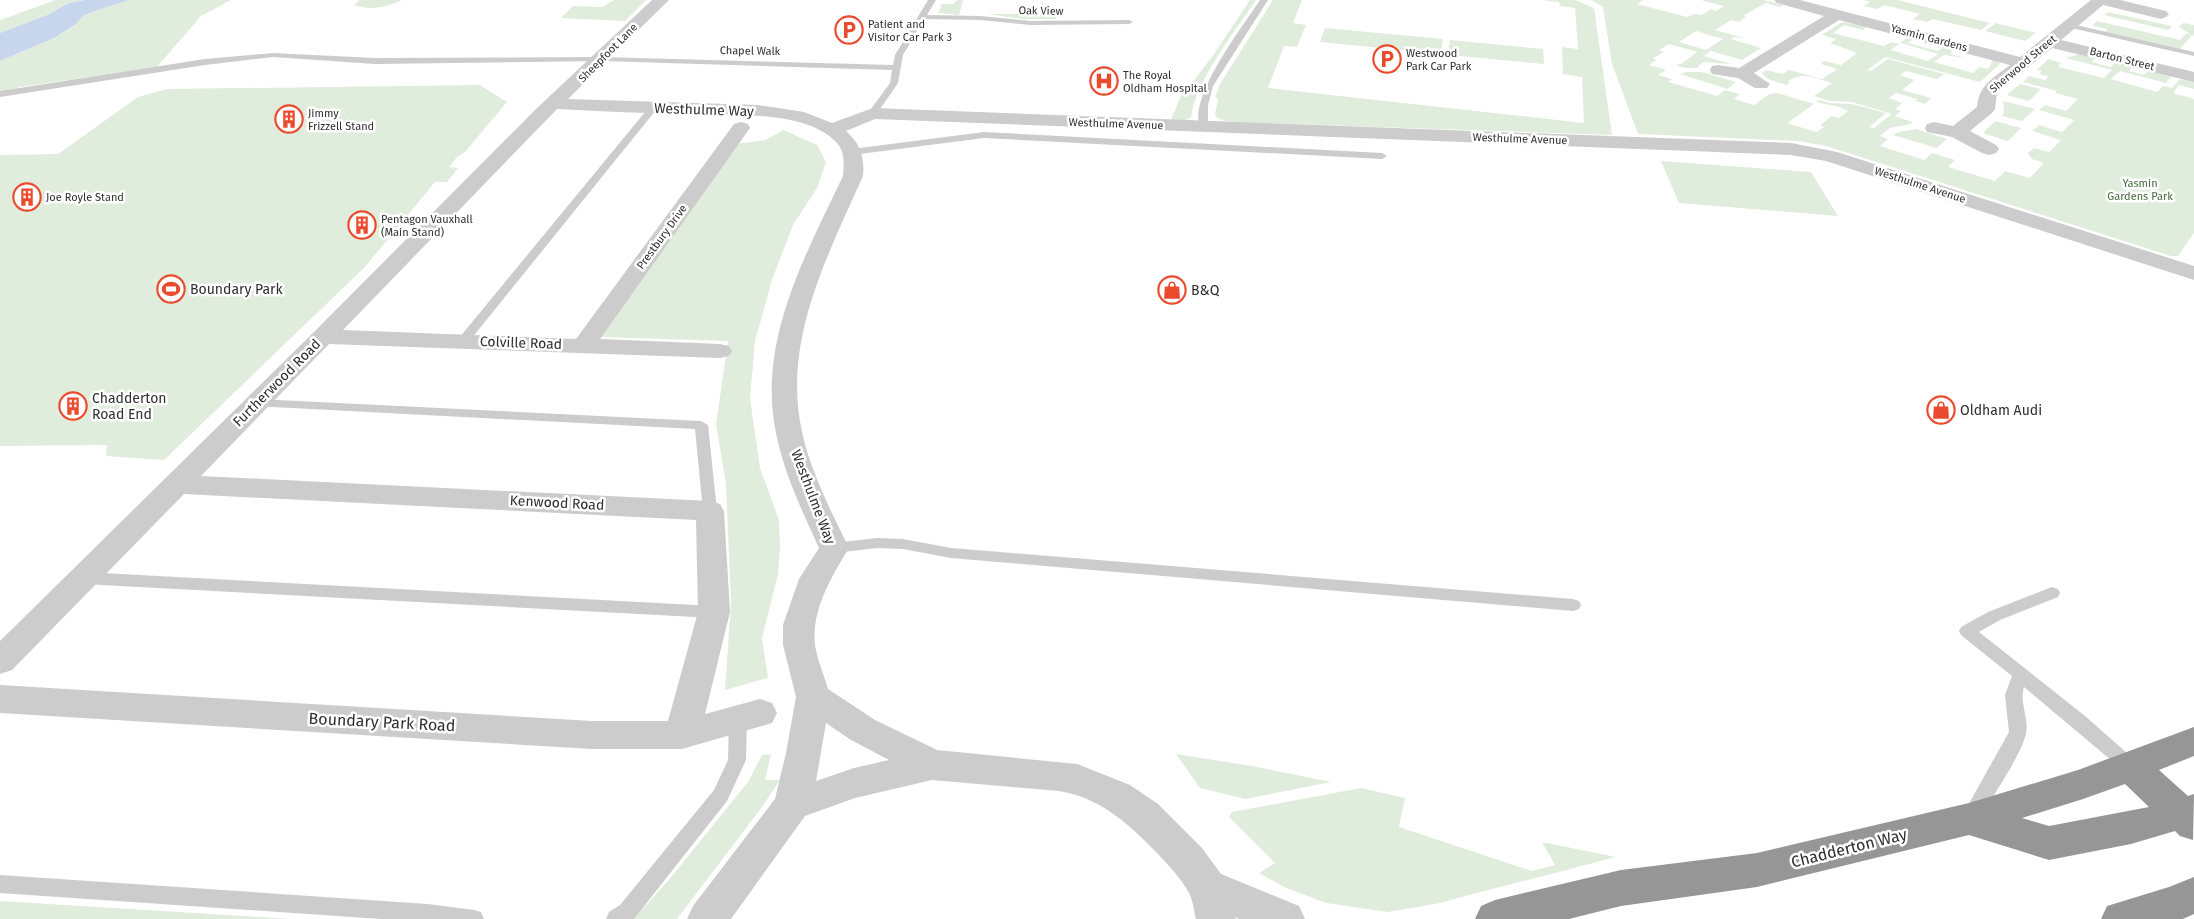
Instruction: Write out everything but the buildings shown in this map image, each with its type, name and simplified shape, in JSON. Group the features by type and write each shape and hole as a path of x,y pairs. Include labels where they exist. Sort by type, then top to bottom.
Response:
{"highway":[{"name":"Chadderton Way","path":"1496,919 1621,888 1757,870 1969,819 2083,784 2194,740"},
{"path":"2130,766 2190,816"},
{"path":"1969,819 2049,843 2190,816"},
{"path":"2121,919 2174,904 2194,895"}],"street":[{"name":"Sheepfoot Lane","path":"553,104 561,94 578,82 661,0"},
{"name":"Yasmin Gardens","path":"1782,0 2022,63"},
{"path":"2100,0 2161,14"},
{"name":"Sherwood Street","path":"1957,132 1986,109 1988,93 2100,0"},
{"path":"1742,73 1837,14"},
{"path":"1777,31 1799,37"},
{"name":"Barton Street","path":"2049,42 2194,77"},
{"path":"1718,70 1742,73 1761,84"},
{"name":"Westhulme Way","path":"553,104 767,112 806,119 832,130 847,143 855,162 853,176 795,310 784,368 786,418 799,469 834,548 814,579 799,625 799,644 814,697 804,753 792,805 707,919"},
{"name":"Furtherwood Road","path":"4,652 82,578 553,104"},
{"name":"Westhulme Avenue","path":"832,130 873,113 1713,145 1808,151 1830,156 2194,273"},
{"name":"Prestbury Drive","path":"583,346 741,128"},
{"path":"1934,128 1957,132 1988,149"},
{"name":"Colville Road","path":"323,336 720,351"},
{"name":"Kenwood Road","path":"176,484 710,511"},
{"path":"682,735 714,612 710,511"},
{"path":"814,697 863,730 932,765"},
{"name":"Boundary Park Road","path":"0,699 582,734 682,735 749,717"},
{"path":"792,805 854,783 932,765 1077,779 1117,796 1145,815 1188,860 1211,903 1285,919"}],"lane":[{"path":"873,113 894,83 899,55 932,0"},
{"path":"1203,127 1204,105 1209,86 1264,0"},
{"name":"Oak View","path":"922,17 980,18 1030,23 1129,22"},
{"path":"2070,25 2194,54"},
{"name":"Chapel Walk","path":"0,94 205,62 273,55 375,61 601,59 897,68"},
{"path":"463,341 654,108"},
{"path":"852,152 984,135 1382,156"},
{"path":"256,403 701,425 710,511"},
{"path":"834,548 877,543 903,544 951,553 1573,605"},
{"path":"82,578 714,612"},
{"path":"2052,593 1994,616 1968,631 2021,673 2130,766"},
{"path":"1969,819 2010,750 2018,732 2013,695 2021,673"},
{"path":"616,919 627,912 721,795 737,760 749,717"},
{"path":"0,884 428,913 474,919"}],"green space":[{"path":"56,0 85,0 69,3 47,15 0,33 0,20"},
{"path":"129,0 231,0 201,16 157,67 20,87 0,92 0,61 54,38 76,24 83,16"},
{"path":"360,0 402,0 390,5 366,8 354,5"},
{"path":"614,0 646,0 625,21 561,18 573,6 602,7"},
{"path":"957,0 963,0 959,15 938,13 942,4 954,4"},
{"path":"1250,0 1256,0 1208,72 1194,103 1191,118 1170,122 1180,98 1212,57"},
{"path":"1273,0 1302,0 1293,23 1306,25 1297,47 1284,46 1268,88 1584,123 1582,77 1563,74 1562,47 1578,49 1575,8 1560,6 1559,2 1541,0 1575,0 1594,8 1612,135 1236,122 1217,118 1215,114 1218,99 1215,97 1220,84"},
{"name":"Yasmin Gardens Park","path":"1591,0 1643,0 1637,4 1687,17 1694,14 1701,15 1711,9 1716,11 1724,6 1701,0 1763,0 1784,5 1780,7 1766,3 1743,16 1746,17 1738,22 1731,20 1715,30 1748,39 1735,37 1731,39 1761,48 1742,60 1711,51 1704,56 1731,64 1704,62 1698,68 1685,68 1675,65 1681,64 1697,52 1669,44 1659,50 1664,52 1653,58 1656,60 1649,65 1666,70 1658,75 1672,79 1668,82 1717,96 1725,90 1740,94 1734,99 1754,105 1769,94 1777,93 1814,104 1787,123 1816,132 1824,127 1820,125 1832,116 1839,118 1848,111 1816,102 1819,100 1829,103 1852,104 1886,113 1869,127 1874,128 1892,114 1852,102 1829,101 1814,96 1832,83 1799,76 1788,81 1790,82 1787,85 1770,80 1762,73 1766,70 1782,74 1789,70 1822,79 1837,69 1821,64 1824,61 1813,58 1841,65 1857,53 1830,43 1836,39 1822,35 1842,22 1868,26 1863,30 1844,25 1833,33 1884,46 1891,42 1899,44 1907,37 1913,39 1908,43 1938,51 1943,47 1953,50 1950,54 1966,58 1944,55 1934,62 1973,73 1980,67 1988,69 1993,60 1999,62 2000,64 1980,82 1885,57 1867,70 1871,71 1888,59 1944,74 1937,79 1906,71 1900,75 1914,80 1902,90 1931,98 1925,104 1916,101 1917,99 1896,93 1889,98 1902,103 1895,109 1901,111 1895,116 1912,122 1911,124 1890,128 1880,136 1888,139 1880,146 1924,160 1932,153 1955,160 1948,167 1995,181 2005,171 2030,178 2044,163 2032,159 2028,153 2034,148 2049,152 2061,140 2032,131 2039,125 2062,132 2074,120 2039,110 2045,105 2066,111 2078,99 2023,82 2029,76 2045,80 2049,77 2039,74 2042,71 2037,70 2048,59 2061,63 2058,67 2104,78 2112,70 2066,58 2079,54 2095,58 2092,62 2110,67 2115,63 2132,67 2129,71 2144,75 2148,71 2171,77 2166,83 2120,71 2111,79 2157,92 2163,86 2172,88 2180,79 2194,82 2194,89 2179,85 2173,93 2194,99 2194,233 2178,256 2171,256 1826,146 1798,141 1638,134 1612,64 1603,7","holes":["1696,31 1723,39 1706,50 1679,42","1901,43 1938,54 1928,61 1891,50"]},
{"path":"1863,0 1898,0 1990,23 1981,30 1933,19 1927,22 1913,19 1920,14 1884,5 1877,9 1864,6 1870,2"},
{"path":"2108,12 2172,26 2168,30 2104,15"},
{"path":"988,14 1056,14 1056,19 1022,19"},
{"path":"2097,21 2180,40 2186,34 2190,34 2179,27 2183,23 2194,25 2194,36 2192,35 2180,49 2105,32 2107,29 2092,26"},
{"path":"1996,23 2036,33 2025,41 1985,31"},
{"path":"1325,28 1443,39 1441,54 1320,42"},
{"path":"1450,40 1543,49 1544,64 1448,55"},
{"path":"1702,72 1736,82 1727,89 1680,74"},
{"path":"2020,84 2041,89 2029,101 2007,95"},
{"name":"Boundary Park","path":"480,85 507,102 465,152 457,157 449,167 458,168 447,182 435,182 365,267 164,460 106,456 107,445 0,446 0,155 58,154 138,97 167,89"},
{"path":"2003,101 2035,109 2022,121 2002,116 2004,113"},
{"path":"1995,121 2021,128 2008,141 1985,134 1984,132"},
{"path":"1916,129 1947,139 1937,148 1893,135"},
{"path":"783,130 817,145 826,162 817,188 793,225 772,280 755,341 750,398 760,468 779,520 778,574 762,638 768,678 725,690 731,603 726,484 716,424 728,341 600,337 736,144 765,140"},
{"path":"1661,161 1811,172 1838,216 1679,203"},
{"path":"771,754 765,780 780,780 762,807 677,919 633,919 668,881 748,782 762,755"},
{"path":"1176,754 1252,766 1331,782 1245,799 1200,788"},
{"path":"1361,788 1405,798 1399,827 1532,871 1555,865 1542,842 1616,857 1435,904 1388,912 1326,903 1286,888 1259,873 1275,863 1229,817 1232,812"},
{"path":"0,901 291,919 0,919"}],"water":[{"path":"85,0 129,0 83,16 76,24 54,38 0,61 0,33 47,15 69,3"}],"place":[{"name":"Patient and Visitor Car Park 3","path":"849,30"},
{"name":"Westwood Park Car Park","path":"1387,59"},
{"name":"The Royal Oldham Hospital","path":"1104,81"},
{"name":"Jimmy Frizzell Stand","path":"289,119"},
{"name":"Joe Royle Stand","path":"27,197"},
{"name":"Pentagon Vauxhall (Main Stand)","path":"362,225"},
{"name":"Boundary Park","path":"171,289"},
{"name":"B&Q","path":"1172,290"},
{"name":"Chadderton Road End","path":"73,406"},
{"name":"Oldham Audi","path":"1941,410"}]}
